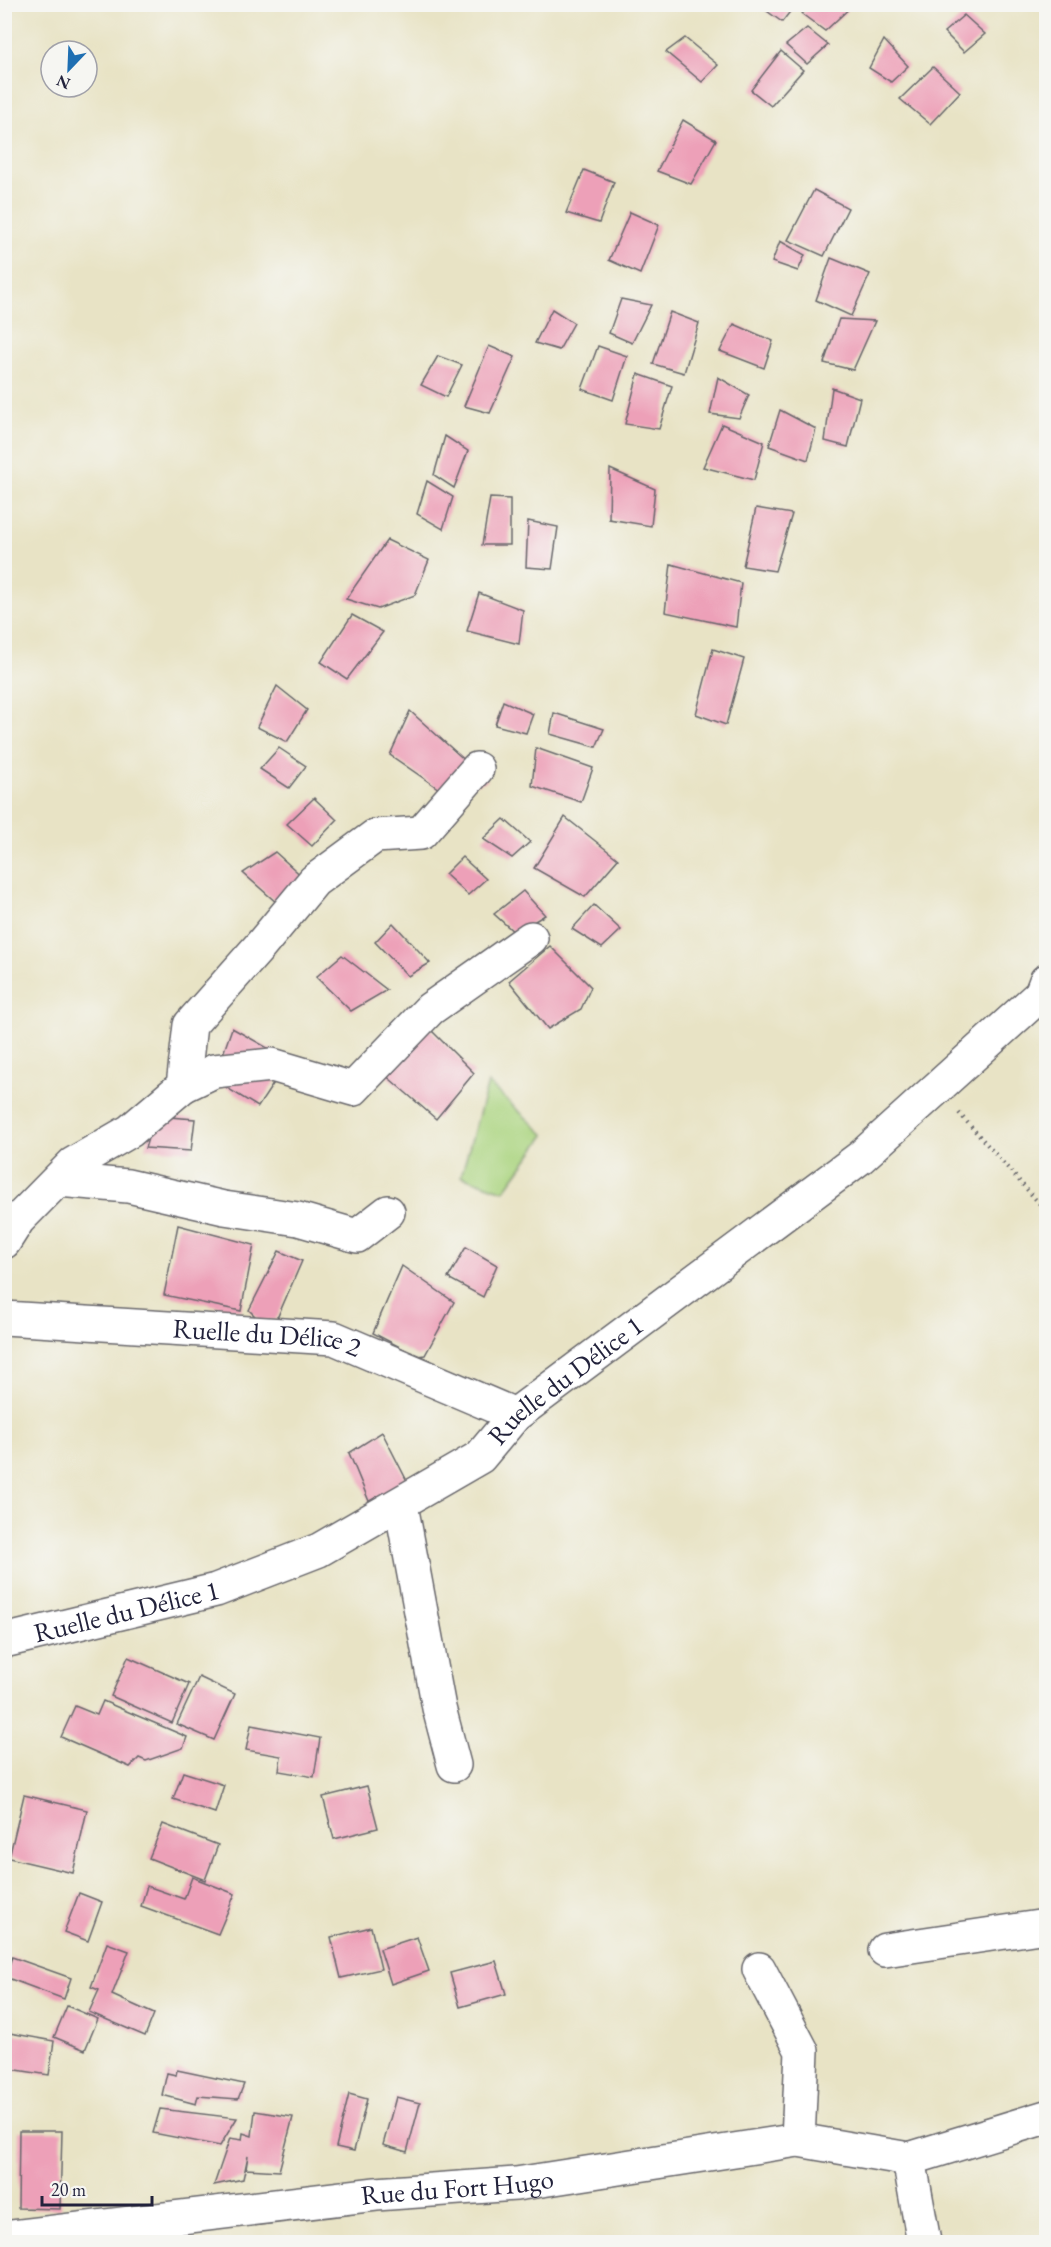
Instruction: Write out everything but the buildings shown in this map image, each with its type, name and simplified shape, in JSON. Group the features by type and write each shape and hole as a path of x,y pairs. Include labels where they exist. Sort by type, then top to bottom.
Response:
{"street":[{"path":"183,1086 190,1025 261,945 314,880 375,836 421,833 477,769"},
{"path":"4,1242 18,1220 73,1164 130,1131 183,1086 214,1071 272,1065 353,1089 430,1009 531,938"},
{"name":"Ruelle du Délice 1","path":"4,1641 216,1590 319,1550 401,1505 480,1457 514,1415 861,1157 1045,988"},
{"path":"58,1180 129,1186 224,1208 298,1220 357,1236 388,1212"},
{"name":"Ruelle du Délice 2","path":"4,1318 334,1338 514,1415"},
{"path":"401,1505 439,1708 454,1765"},
{"path":"885,1950 1047,1926"},
{"path":"759,1969 802,2050 798,2140"},
{"path":"924,2242 909,2159 1047,2117"},
{"name":"Rue du Fort Hugo","path":"4,2238 376,2194 516,2184 798,2140 909,2159"}],"path":[{"path":"937,1088 1047,1211"}],"green space":[{"path":"488,1083 545,1135 504,1191 461,1176"}]}
